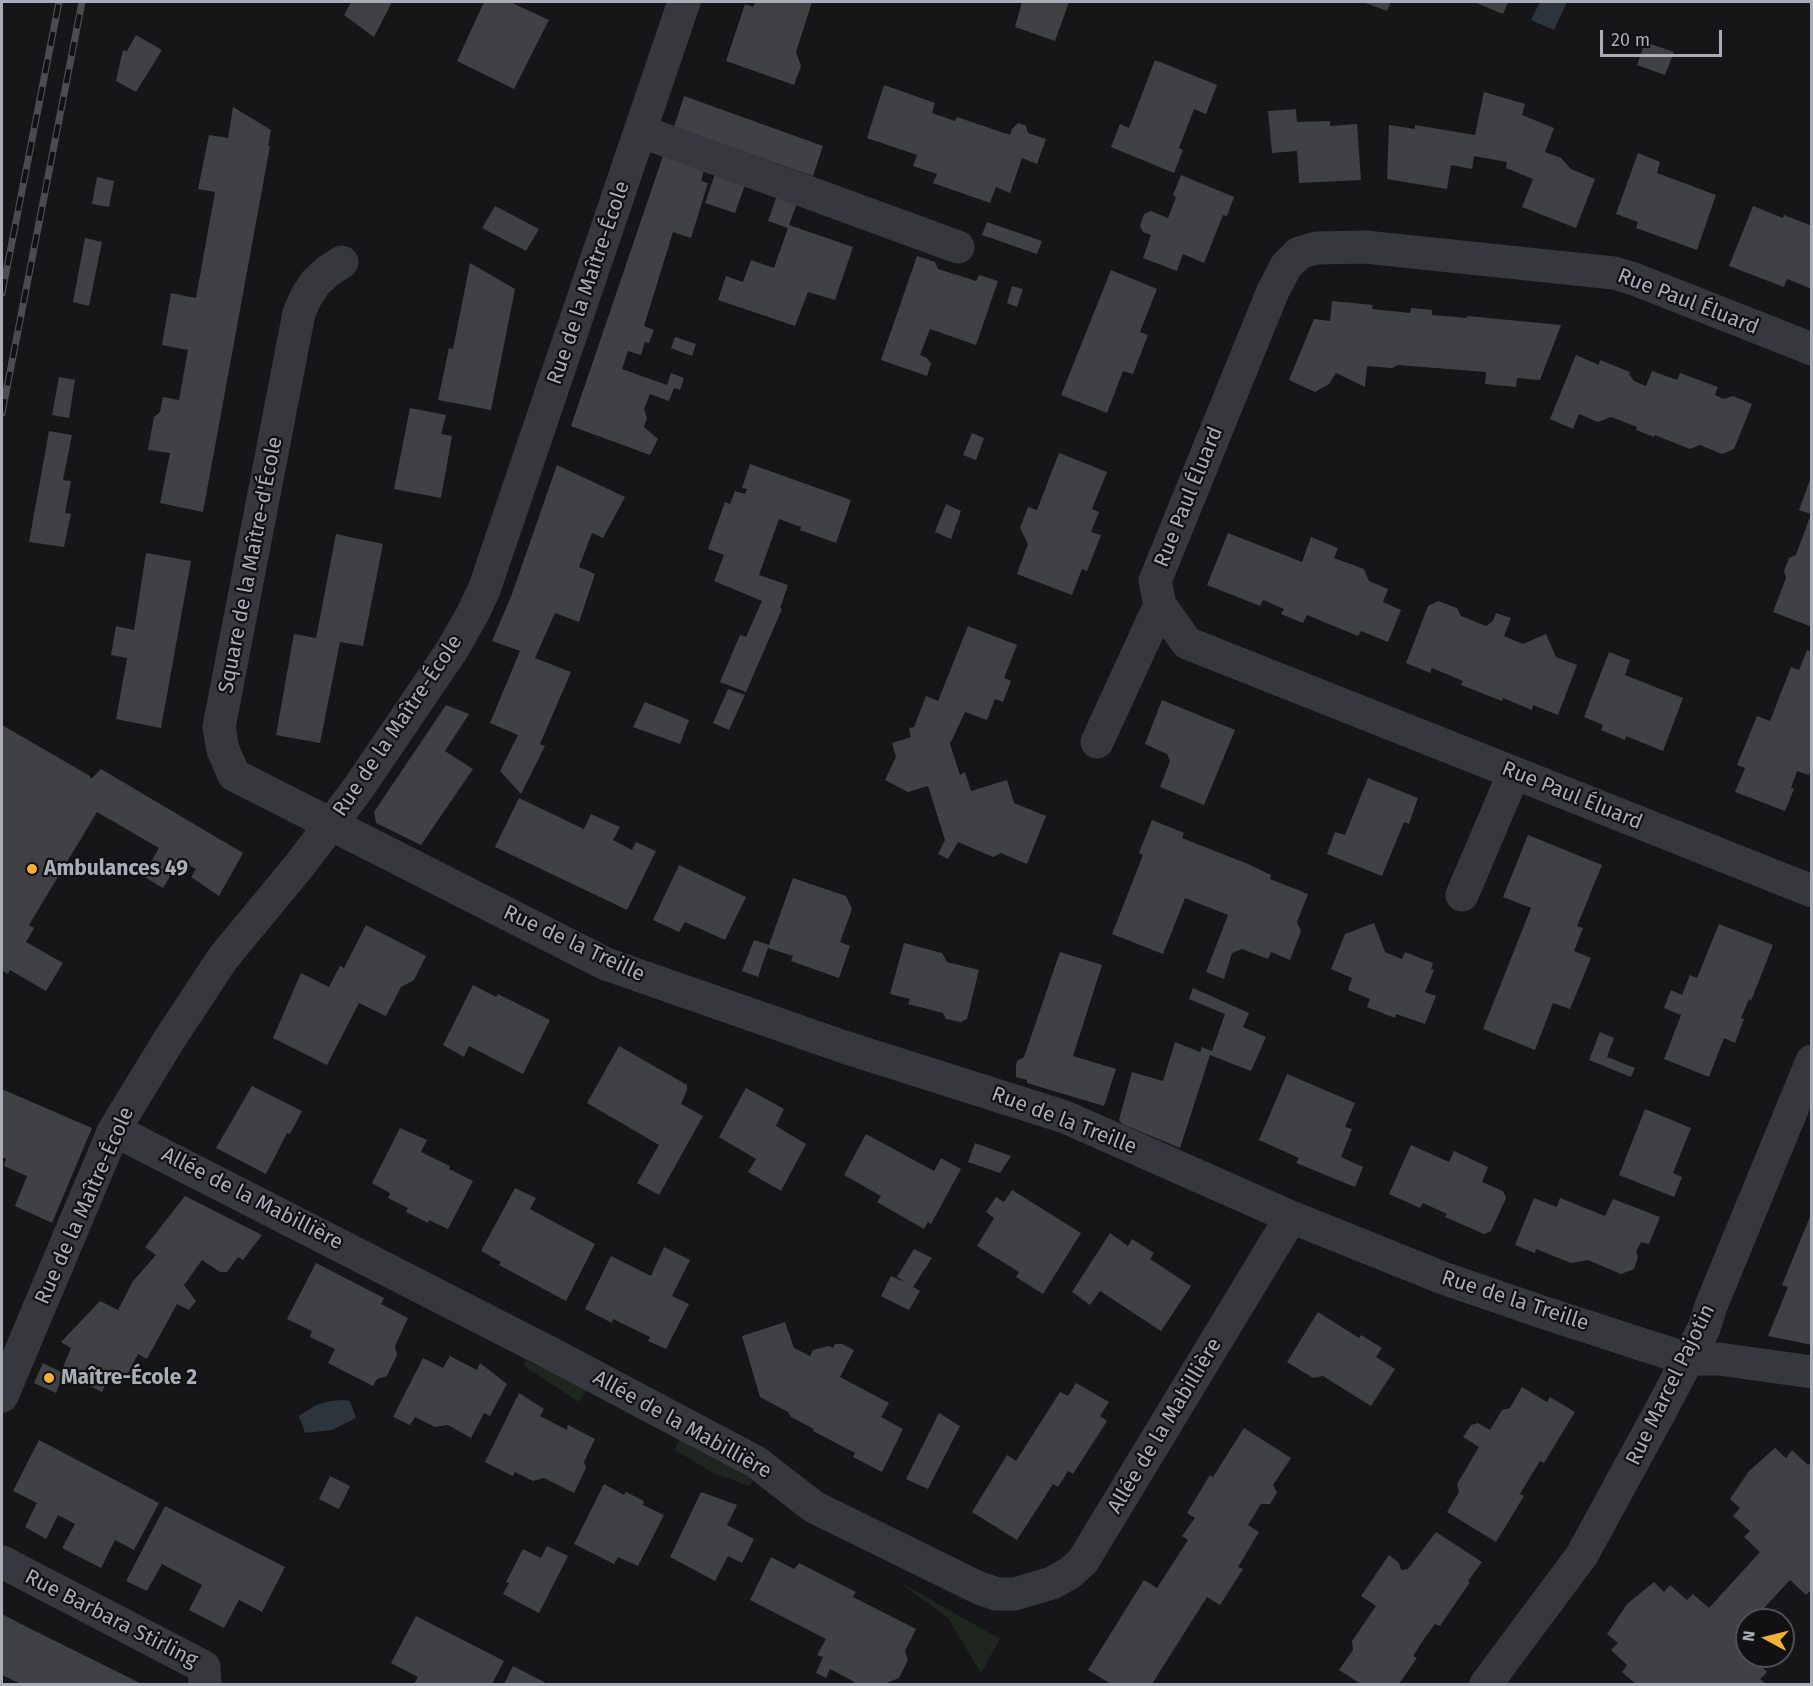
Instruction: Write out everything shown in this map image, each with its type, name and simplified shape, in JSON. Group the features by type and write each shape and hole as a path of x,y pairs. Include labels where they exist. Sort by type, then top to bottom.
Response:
{"street":[{"name":"Rue de la Maître-École","path":"2,1396 114,1130 223,958 357,790 452,650 484,590 684,2"},
{"path":"640,131 958,247"},
{"name":"Rue Paul Éluard","path":"1812,349 1614,273 1365,247 1316,248 1299,253 1286,266 1273,291 1155,581 1160,604 1187,644 1812,891"},
{"name":"Square de la Maître-d'École","path":"331,824 234,775 223,750 219,727 299,314 316,282 342,262"},
{"path":"1097,742 1160,604"},
{"path":"1462,896 1514,773"},
{"name":"Rue de la Treille","path":"331,824 606,964 844,1047 1065,1117 1291,1217 1443,1278 1687,1359 1719,1359 1812,1372"},
{"name":"Rue Marcel Pajotin","path":"1486,1684 1582,1555 1704,1328 1812,1061"},
{"name":"Allée de la Mabillière","path":"114,1130 552,1354 756,1462 814,1507 979,1588 997,1594 1015,1594 1052,1583 1070,1573 1083,1561 1291,1217"},
{"name":"Rue Barbara Stirling","path":"2,1562 204,1667 205,1684"}],"shaded area":[{"path":"1540,2 1567,2 1554,30 1531,20"},
{"path":"526,1360 587,1389 579,1402 524,1366"},
{"path":"343,1400 350,1401 356,1418 332,1430 305,1433 299,1416 316,1405"},
{"path":"680,1437 734,1466 753,1481 749,1486 711,1472 675,1450"},
{"path":"898,1581 1000,1639 981,1673 948,1618"}],"building":[{"path":"351,2 392,2 374,37 344,15"},
{"path":"484,2 510,2 549,20 514,89 457,61"},
{"path":"755,2 812,2 796,52 801,66 794,85 726,61 745,4 753,7"},
{"path":"1022,2 1069,2 1055,41 1015,27"},
{"path":"1363,2 1391,2 1387,11"},
{"path":"1474,2 1508,2 1503,14"},
{"path":"136,35 162,50 136,92 116,81 123,50 127,51"},
{"path":"1645,42 1674,52 1665,75 1637,65"},
{"path":"1155,60 1217,85 1206,114 1194,109 1179,148 1183,150 1174,173 1111,147 1120,124 1129,128"},
{"path":"884,85 935,103 932,113 955,121 957,117 1010,135 1018,123 1026,126 1028,133 1046,139 1037,164 1022,158 1010,193 996,187 990,203 933,183 937,174 913,166 917,155 867,138"},
{"path":"1484,92 1525,104 1522,115 1554,128 1545,152 1561,158 1571,169 1595,179 1576,228 1522,207 1533,179 1506,168 1507,162 1474,156 1472,169 1451,165 1447,189 1387,179 1389,125 1415,129 1415,125 1475,135"},
{"path":"684,96 823,146 813,176 674,127"},
{"path":"233,107 271,130 268,146 270,146 203,512 160,503 170,453 148,450 154,417 160,412 163,397 179,400 188,350 162,345 171,293 196,298 215,192 198,189 209,135 228,138"},
{"path":"1296,109 1297,122 1330,121 1330,126 1357,124 1361,180 1299,183 1297,151 1272,153 1268,111"},
{"path":"1638,153 1660,162 1657,173 1716,195 1697,250 1636,228 1638,222 1616,214"},
{"path":"663,156 704,171 701,181 708,183 691,238 673,232 644,326 654,330 649,343 645,342 641,355 628,351 622,369 667,385 671,373 684,378 680,390 674,388 669,401 650,394 644,409 647,418 644,427 658,439 650,455 571,426"},
{"path":"715,174 745,185 735,213 705,203"},
{"path":"1181,175 1234,197 1227,216 1223,215 1204,263 1183,254 1177,271 1143,258 1151,235 1143,232 1140,226 1144,214 1151,211 1168,218 1176,197 1173,195"},
{"path":"97,177 114,181 109,207 92,204"},
{"path":"777,195 797,203 789,225 853,247 835,300 808,292 795,326 718,300 726,276 743,282 751,260 774,268 788,228 768,221"},
{"path":"495,206 539,229 526,251 482,228"},
{"path":"1753,206 1812,226 1812,289 1787,279 1784,287 1729,266"},
{"path":"987,222 1042,241 1037,254 982,235"},
{"path":"85,238 102,242 89,306 73,302"},
{"path":"917,256 935,262 938,269 976,281 979,275 998,281 976,345 930,329 920,355 927,358 931,364 927,376 881,360"},
{"path":"470,263 515,289 491,410 438,400 449,348 453,349"},
{"path":"1111,270 1157,289 1140,332 1148,335 1133,374 1123,371 1107,413 1061,395"},
{"path":"1012,286 1023,289 1017,307 1007,303"},
{"path":"1332,301 1373,305 1372,309 1410,313 1411,308 1432,310 1432,315 1561,325 1540,380 1517,378 1516,387 1485,384 1486,372 1398,365 1392,368 1367,366 1365,387 1336,373 1329,384 1315,392 1289,380 1314,319 1330,321"},
{"path":"675,337 696,344 692,356 671,348"},
{"path":"1576,355 1599,365 1600,360 1630,372 1634,381 1646,386 1652,371 1677,380 1680,373 1718,387 1715,395 1723,399 1733,396 1752,404 1734,449 1722,454 1700,445 1690,449 1636,430 1637,427 1611,417 1598,422 1579,414 1573,429 1550,419"},
{"path":"59,377 75,380 69,418 52,415"},
{"path":"410,408 446,415 441,434 452,436 441,498 394,489"},
{"path":"49,431 72,435 63,480 71,481 65,513 71,514 64,547 29,542"},
{"path":"972,433 984,438 976,460 963,455"},
{"path":"1059,453 1107,472 1092,509 1099,512 1091,532 1101,535 1087,571 1082,569 1072,595 1017,574 1028,544 1020,528 1028,507 1037,510"},
{"path":"750,464 851,500 836,543 800,530 801,527 779,519 759,575 788,585 780,608 782,609 746,692 720,682 740,635 746,637 762,601 714,581 724,555 708,549 725,502 730,504 735,491 745,494 747,489 742,488"},
{"path":"557,465 625,497 603,538 592,533 579,567 595,574 579,622 555,613 535,658 571,672 540,744 545,746 521,794 500,771 518,735 490,723 520,651 492,641 512,594"},
{"path":"1811,477 1812,627 1773,612 1786,578 1784,571 1789,558 1796,555 1811,514 1799,510"},
{"path":"946,504 961,511 951,539 935,532"},
{"path":"1228,533 1302,562 1311,537 1338,548 1334,558 1364,569 1369,581 1388,589 1383,602 1401,610 1388,642 1361,631 1358,636 1307,615 1303,623 1281,614 1284,609 1263,600 1260,606 1207,585"},
{"path":"336,534 383,544 363,646 340,642 320,743 276,735 294,634 316,638"},
{"path":"146,553 191,561 161,728 116,719 127,658 111,655 116,626 134,630"},
{"path":"1438,601 1457,608 1461,616 1486,626 1493,621 1496,613 1511,618 1504,636 1523,644 1546,634 1556,657 1577,665 1558,715 1533,705 1532,710 1503,698 1502,701 1461,685 1463,681 1432,668 1430,673 1406,663 1428,606"},
{"path":"968,626 1017,645 1004,678 1011,681 1003,702 995,699 987,720 965,712 950,744 960,775 965,772 971,791 1007,780 1014,803 1046,816 1027,864 1001,853 993,857 958,842 948,859 938,854 945,840 928,786 908,792 885,780 896,757 892,743 911,737 909,728 914,727 926,696 938,701"},
{"path":"1807,650 1812,652 1812,767 1809,775 1797,771 1791,788 1794,789 1785,811 1735,792 1745,768 1737,765 1757,716 1770,721 1791,667 1799,670"},
{"path":"1609,652 1630,660 1625,675 1683,698 1663,751 1626,736 1625,740 1601,730 1603,725 1584,717"},
{"path":"728,689 745,695 729,730 713,723"},
{"path":"1162,700 1235,730 1204,805 1160,787 1170,761 1167,754 1145,744"},
{"path":"645,702 689,720 680,744 633,727"},
{"path":"446,705 469,714 445,751 473,769 421,845 376,823 374,812"},
{"name":"Ambulances 49","path":"2,725 90,776 91,779 101,769 243,853 219,896 191,877 196,869 180,860 163,888 143,876 159,848 97,812 29,925 34,928 26,942 63,963 46,991 10,970 8,974 2,970"},
{"path":"1368,778 1418,798 1409,824 1404,822 1382,876 1327,854 1335,832 1345,835"},
{"path":"519,798 584,829 591,814 620,827 613,840 632,850 636,842 656,851 627,910 495,847"},
{"path":"1152,820 1184,833 1182,838 1248,864 1271,875 1270,879 1308,894 1297,922 1301,931 1290,960 1271,952 1268,959 1242,949 1232,953 1224,979 1206,972 1228,915 1185,898 1163,954 1112,934 1143,855 1139,853"},
{"path":"1528,835 1602,865 1577,926 1583,928 1574,951 1591,958 1570,1009 1553,1003 1535,1050 1483,1029 1531,908 1503,897"},
{"path":"679,865 746,897 725,940 685,922 679,932 653,920"},
{"path":"793,878 846,896 852,909 840,942 850,946 839,978 791,961 793,956 768,948 758,977 742,971 754,940 769,945"},
{"path":"1374,923 1385,952 1402,959 1405,952 1433,963 1431,969 1434,970 1425,992 1436,996 1425,1024 1396,1014 1395,1018 1367,1007 1370,999 1348,990 1352,978 1331,969 1345,934"},
{"path":"1719,924 1773,945 1751,1001 1749,999 1741,1018 1744,1019 1735,1043 1724,1038 1709,1077 1664,1059 1681,1015 1664,1008 1671,990 1682,995 1690,975 1697,978"},
{"path":"366,925 426,956 414,980 401,987 386,1016 359,1003 327,1065 273,1038 301,973 329,987 340,966 344,968"},
{"path":"904,943 942,953 947,962 979,970 967,1019 961,1022 946,1019 943,1013 908,1004 910,999 890,994"},
{"path":"1060,952 1102,965 1073,1056 1116,1069 1104,1106 1027,1083 1027,1080 1016,1077 1017,1061 1024,1057"},
{"path":"473,985 496,997 498,994 550,1020 523,1074 469,1046 464,1057 443,1045"},
{"path":"1193,988 1249,1013 1243,1027 1266,1037 1251,1071 1210,1055 1180,1148 1122,1124 1119,1120 1132,1072 1163,1081 1175,1042 1200,1052 1202,1047 1212,1051 1225,1014 1189,999"},
{"path":"1600,1032 1614,1038 1607,1057 1635,1068 1631,1077 1589,1060"},
{"path":"619,1046 687,1085 681,1104 703,1116 659,1195 637,1183 659,1145 587,1103"},
{"path":"1287,1074 1355,1103 1345,1127 1352,1129 1341,1157 1363,1167 1355,1187 1296,1163 1299,1158 1259,1140"},
{"path":"252,1086 302,1111 290,1134 287,1133 266,1174 216,1148"},
{"path":"746,1088 784,1109 776,1126 806,1144 781,1191 748,1172 756,1159 719,1137"},
{"path":"4,1090 92,1128 52,1223 15,1206 27,1176 4,1166 6,1159 2,1157 2,1093"},
{"path":"1645,1109 1691,1128 1673,1173 1682,1177 1674,1197 1619,1175"},
{"path":"400,1128 427,1140 421,1152 450,1166 449,1169 473,1181 448,1229 429,1220 428,1223 406,1212 408,1208 388,1198 390,1193 372,1183"},
{"path":"866,1134 934,1171 941,1158 961,1169 931,1224 928,1222 924,1229 877,1202 881,1196 844,1175"},
{"path":"975,1143 1011,1156 1000,1173 968,1162"},
{"path":"1411,1145 1449,1162 1454,1151 1488,1167 1482,1182 1503,1191 1506,1198 1491,1231 1484,1234 1445,1217 1447,1214 1423,1203 1420,1208 1389,1194"},
{"path":"515,1188 536,1198 530,1209 595,1244 566,1301 499,1265 501,1262 481,1251"},
{"path":"1012,1190 1081,1233 1043,1294 1016,1277 1019,1272 977,1246 994,1218 986,1212 996,1197 1004,1202"},
{"path":"185,1196 262,1235 243,1260 238,1257 227,1272 220,1272 202,1260 184,1285 196,1301 189,1310 177,1304 147,1359 138,1354 126,1377 113,1369 102,1392 64,1373 56,1393 34,1383 43,1363 61,1372 71,1348 61,1342 100,1301 118,1310 133,1281 156,1255 145,1247"},
{"path":"1534,1198 1557,1207 1560,1198 1605,1216 1613,1199 1660,1217 1649,1244 1641,1242 1636,1252 1638,1257 1634,1269 1621,1274 1588,1260 1571,1263 1536,1249 1535,1253 1515,1245"},
{"path":"1812,1212 1812,1345 1768,1336 1788,1287 1782,1285"},
{"path":"1110,1233 1128,1246 1132,1239 1154,1253 1150,1259 1191,1286 1161,1331 1100,1291 1090,1305 1072,1292"},
{"path":"664,1247 690,1260 672,1296 689,1304 666,1349 648,1341 650,1337 613,1319 612,1323 585,1309 611,1256 651,1276"},
{"path":"914,1249 932,1258 913,1287 920,1291 909,1310 881,1296 891,1276 906,1283 897,1277"},
{"path":"316,1263 384,1298 381,1304 408,1318 395,1346 397,1355 387,1376 377,1379 373,1386 328,1363 335,1349 310,1337 312,1331 287,1319"},
{"path":"1318,1312 1359,1338 1361,1335 1382,1348 1376,1357 1395,1369 1371,1406 1323,1376 1313,1378 1287,1362"},
{"path":"785,1322 794,1348 810,1356 813,1350 829,1346 833,1348 835,1344 842,1344 854,1350 840,1377 889,1403 881,1417 903,1429 882,1472 853,1457 855,1453 813,1431 814,1429 791,1417 788,1412 760,1397 742,1336"},
{"path":"450,1356 477,1370 480,1363 507,1384 490,1416 484,1413 471,1438 448,1425 435,1427 415,1417 410,1425 393,1417 423,1358 443,1368"},
{"path":"1076,1383 1109,1402 1100,1416 1107,1421 1073,1474 1068,1471 1058,1487 1053,1484 1017,1540 972,1512 1007,1455 1016,1461 1060,1392 1068,1396"},
{"path":"1522,1387 1547,1402 1550,1397 1575,1412 1544,1463 1540,1461 1530,1477 1520,1494 1524,1496 1496,1542 1447,1512 1459,1492 1457,1484 1479,1447 1463,1437 1471,1425 1478,1423 1490,1430 1502,1410 1510,1408"},
{"path":"519,1393 544,1409 540,1416 567,1430 568,1425 595,1439 584,1462 586,1468 574,1493 544,1478 533,1481 515,1472 513,1476 485,1462"},
{"path":"939,1413 960,1426 928,1489 906,1479"},
{"path":"1244,1428 1291,1458 1273,1485 1277,1493 1270,1504 1261,1504 1248,1525 1259,1532 1238,1567 1243,1569 1220,1605 1207,1597 1152,1684 1111,1684 1088,1670 1144,1580 1157,1588 1188,1540 1182,1536 1195,1518 1187,1513 1210,1475 1213,1477"},
{"path":"39,1440 159,1503 134,1550 115,1540 101,1568 62,1548 75,1524 58,1515 46,1539 25,1527 37,1503 13,1491"},
{"path":"1775,1448 1786,1458 1792,1450 1808,1465 1812,1462 1812,1589 1806,1595 1790,1580 1764,1608 1735,1608 1735,1668 1763,1668 1767,1672 1760,1679 1766,1684 1636,1684 1622,1672 1627,1665 1611,1650 1618,1643 1607,1634 1627,1604 1654,1582 1664,1592 1670,1585 1687,1600 1693,1594 1709,1608 1760,1552 1744,1537 1750,1531 1733,1516 1740,1508 1730,1499 1749,1471"},
{"path":"330,1476 350,1486 339,1509 319,1499"},
{"path":"604,1484 624,1495 626,1492 644,1501 643,1505 664,1515 638,1566 618,1557 614,1564 574,1544"},
{"path":"701,1492 737,1505 727,1525 754,1539 742,1563 728,1556 715,1581 670,1557"},
{"path":"165,1506 285,1567 262,1612 239,1600 224,1628 189,1610 202,1585 162,1564 147,1591 126,1581"},
{"path":"1436,1532 1482,1562 1440,1626 1435,1624 1424,1639 1413,1656 1417,1658 1399,1684 1361,1684 1339,1670 1353,1650 1352,1641 1376,1606 1361,1596 1389,1555 1399,1563 1401,1570 1408,1569"},
{"path":"547,1546 568,1556 539,1613 503,1594 509,1583 506,1582 523,1549 541,1558"},
{"path":"771,1557 794,1569 799,1563 856,1592 853,1597 916,1629 905,1651 908,1660 899,1678 888,1684 854,1684 853,1681 830,1669 826,1678 816,1673 823,1657 817,1655 826,1639 750,1600"},
{"path":"2,1614 142,1684 21,1684 2,1675"},
{"path":"416,1616 504,1661 492,1684 414,1684 418,1677 391,1663"},
{"path":"513,1666 548,1684 504,1684"}],"railway":[{"path":"2,293 59,2"},
{"path":"2,413 82,2"}],"place":[{"name":"Ambulances 49","path":"32,869"},
{"name":"Maître-École 2","path":"49,1378"}]}
